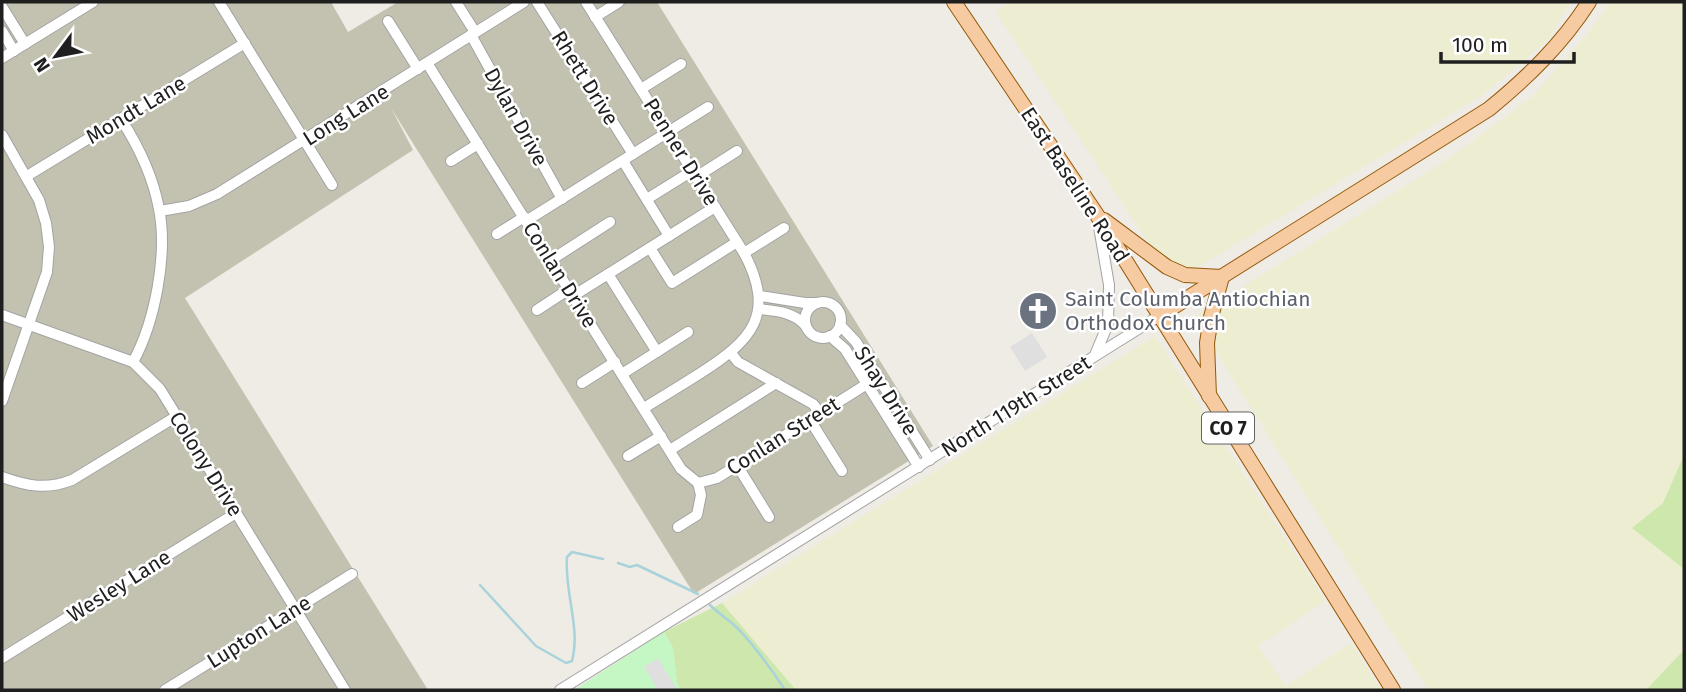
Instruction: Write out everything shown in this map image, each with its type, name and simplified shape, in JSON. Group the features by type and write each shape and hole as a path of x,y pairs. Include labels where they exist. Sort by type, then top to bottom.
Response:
{"main road":[{"name":"East Baseline Road","path":"954,2 1097,215 1393,690"},
{"name":"North 119th Street","path":"1159,316 1489,109 1521,83 1550,54 1589,2"},
{"path":"1097,215 1167,267 1185,275 1222,277 1207,342 1209,397"}],"street":[{"path":"2,58 93,2"},
{"path":"219,2 332,185"},
{"name":"Dylan Drive","path":"456,2 562,199"},
{"name":"Long Lane","path":"160,211 189,206 217,194 524,2"},
{"name":"Rhett Drive","path":"537,2 628,158 647,200 669,236"},
{"name":"Penner Drive","path":"586,2 744,253 755,273 760,296 759,309"},
{"path":"595,16 619,2"},
{"path":"2,7 25,44"},
{"name":"Conlan Drive","path":"388,21 478,144 681,469 698,483"},
{"path":"2,31 14,51"},
{"name":"Mondt Lane","path":"27,176 245,43"},
{"path":"641,89 681,64"},
{"path":"497,234 562,199 708,107"},
{"path":"121,119 140,149 160,211 158,287 146,332 133,362"},
{"path":"2,135 39,200 49,247 47,272 2,401"},
{"path":"451,162 478,144"},
{"path":"647,200 737,151"},
{"path":"537,310 608,274 715,207"},
{"path":"1094,357 1108,324 1109,285 1097,215"},
{"path":"551,260 610,222"},
{"path":"744,253 784,228"},
{"path":"650,248 672,284 737,242"},
{"path":"608,274 657,352"},
{"path":"760,296 817,303"},
{"path":"806,326 806,315 817,303"},
{"name":"Shay Drive","path":"759,309 787,313 799,318 813,335 830,336 840,325 840,314 833,305 817,303"},
{"path":"644,408 731,353 746,337 759,309"},
{"name":"Colony Drive","path":"2,315 133,362 160,389 345,690"},
{"name":"North 119th Street","path":"560,690 1159,316"},
{"name":"Shay Drive","path":"840,325 856,342 930,460"},
{"path":"622,374 688,332"},
{"name":"Shay Drive","path":"830,336 845,349 919,467"},
{"path":"731,353 738,362 813,404 815,417 842,471"},
{"path":"582,383 615,362"},
{"path":"670,450 776,383"},
{"name":"Conlan Street","path":"698,483 708,482 737,466 867,384"},
{"path":"2,477 26,486 45,488 59,485 72,480 177,416"},
{"path":"628,456 661,436"},
{"path":"737,466 769,517"},
{"path":"678,527 697,514 701,495 698,483"},
{"name":"Wesley Lane","path":"2,658 236,513"},
{"name":"Lupton Lane","path":"165,690 352,573"}],"shaded area":[{"path":"2,2 331,2 348,32 398,2 657,2 933,446 694,594 391,108 413,150 185,298 428,690 2,690"},
{"path":"1032,333 1047,357 1025,371 1010,347"},
{"path":"658,658 677,690 658,690 644,667"}],"green space":[{"path":"1009,2 1571,2 1549,39 1484,94 1190,272 1162,263 996,12"},
{"path":"1610,2 1684,2 1684,455 1663,503 1632,528 1684,569 1684,650 1646,690 1428,690 1194,317 1441,164 1531,98 1590,31"},
{"path":"1155,336 1325,601 1258,646 1286,686 1351,643 1381,690 796,690 722,603"},
{"path":"1684,455 1684,569 1632,528 1663,503"},
{"path":"722,603 796,690 681,690 677,683 673,648 664,632"},
{"path":"664,632 673,648 677,683 681,690 574,690"},
{"path":"1684,650 1684,688 1646,690"}],"waterway":[{"path":"480,585 536,646 566,663 572,661 575,636 567,557 572,552 603,559"},
{"path":"618,563 630,567 637,565 698,594"},
{"path":"710,605 746,637 785,690"}],"place":[{"name":"Saint Columba Antiochian Orthodox Church","path":"1038,311"}]}
